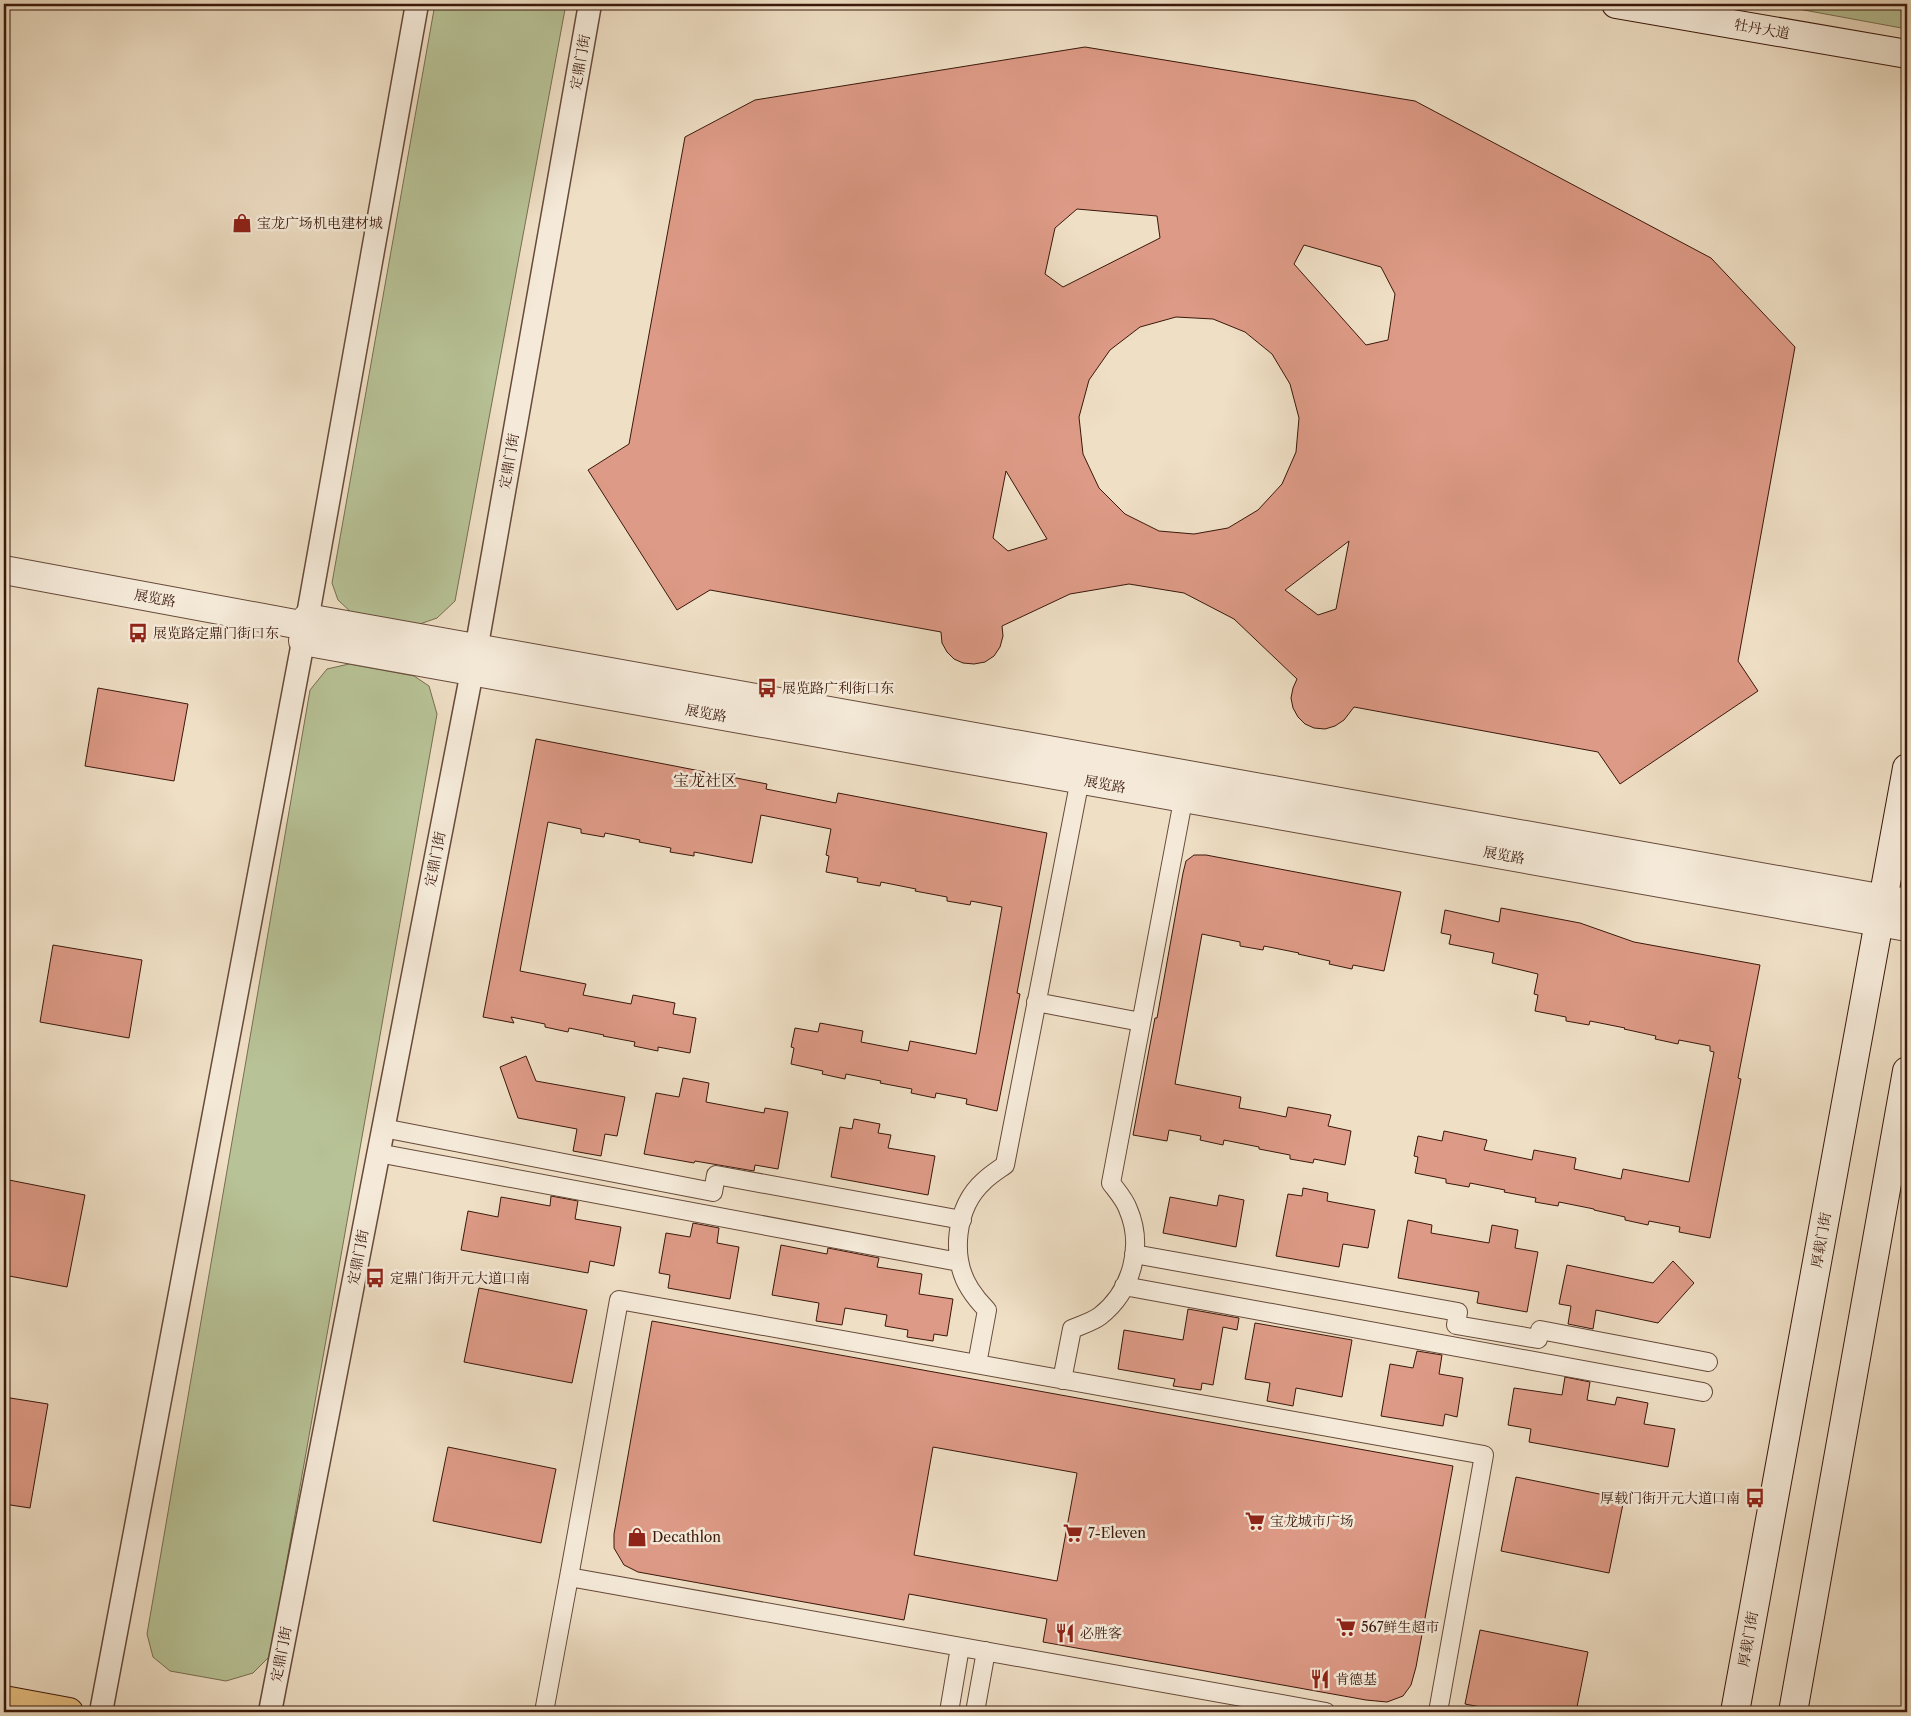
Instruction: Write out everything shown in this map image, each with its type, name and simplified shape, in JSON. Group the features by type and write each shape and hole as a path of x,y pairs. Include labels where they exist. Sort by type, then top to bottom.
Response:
{"main road":[{"path":"4,1700 69,1712"}],"street":[{"path":"102,1712 306,628 418,4"},
{"name":"定鼎门街","path":"270,1712 474,660 590,4"},
{"name":"牡丹大道","path":"1616,4 1907,54"},
{"name":"展览路","path":"4,570 474,660 1185,787 1890,908 1907,927"},
{"path":"977,1364 987,1310 969,1288 959,1262 958,1233 966,1206 982,1182 1006,1165 1082,768"},
{"name":"厚载门街","path":"1735,1712 1890,908 1907,768"},
{"path":"1062,1380 1072,1330 1099,1316 1120,1295 1133,1267 1136,1238 1128,1208 1111,1183 1185,787"},
{"path":"1036,1002 1141,1022"},
{"path":"1793,1712 1907,1071"},
{"path":"383,1128 712,1192 716,1175 962,1220"},
{"path":"378,1153 959,1262"},
{"path":"1134,1254 1458,1312 1456,1324 1538,1339 1540,1330 1708,1362"},
{"path":"1124,1286 1704,1392"},
{"path":"544,1712 619,1300 1484,1455 1438,1712"},
{"path":"569,1576 1326,1712"},
{"path":"949,1712 960,1646"},
{"path":"975,1712 986,1652"}],"green space":[{"path":"435,4 566,4 455,601 437,618 417,625 352,613 338,600 332,583"},
{"path":"1771,4 1907,4 1907,29"},
{"path":"349,664 414,676 429,686 437,714 270,1656 253,1673 226,1681 170,1671 153,1657 147,1634 310,690 327,669"}],"building":[{"path":"1085,47 1415,101 1711,258 1795,347 1738,661 1758,691 1620,784 1598,752 1354,707 1344,720 1335,726 1325,729 1314,728 1305,724 1293,708 1291,698 1297,679 1234,619 1184,593 1129,584 1070,594 1002,626 1003,636 1000,647 994,656 985,662 974,664 963,663 954,659 942,643 941,632 710,590 677,610 588,470 629,444 685,137 755,100","holes":["1077,209 1157,216 1160,238 1063,287 1045,274 1055,228","1304,245 1381,267 1395,294 1388,340 1366,345 1294,264","1176,317 1213,319 1245,332 1272,354 1290,384 1299,418 1296,452 1282,484 1258,510 1228,528 1194,534 1159,531 1125,514 1099,488 1083,454 1079,417 1089,380 1110,350 1140,327","1006,471 1047,539 1008,551 993,538","1349,541 1336,609 1318,615 1285,590"]},
{"path":"98,688 188,704 174,781 85,766"},
{"path":"536,739 767,784 766,789 836,803 838,793 1047,833 1017,993 1020,994 997,1111 966,1104 967,1099 936,1093 935,1098 911,1093 912,1089 880,1083 881,1081 846,1074 845,1079 822,1074 823,1071 791,1064 794,1048 791,1047 795,1028 818,1032 820,1023 863,1031 861,1042 908,1051 910,1041 976,1054 1002,907 971,901 970,905 947,901 947,897 915,891 916,889 881,882 880,886 857,882 858,878 826,872 829,856 826,855 831,829 761,815 752,863 694,852 694,856 670,852 671,848 639,842 640,840 605,833 604,837 581,833 581,829 548,822 520,971 586,984 583,995 631,1004 633,995 675,1003 673,1014 696,1018 690,1053 658,1047 658,1051 634,1046 635,1042 569,1028 568,1032 545,1027 545,1024 511,1017 514,1023 483,1017"},
{"path":"1194,855 1206,855 1401,892 1384,971 1353,965 1352,969 1329,964 1330,961 1299,953 1264,946 1263,950 1240,946 1240,942 1202,934 1175,1084 1241,1097 1239,1108 1286,1117 1288,1107 1331,1115 1328,1126 1351,1131 1345,1165 1314,1159 1313,1163 1290,1159 1290,1155 1259,1149 1259,1147 1224,1140 1223,1145 1200,1140 1201,1136 1169,1130 1167,1141 1133,1135 1155,1018 1157,1018 1183,873 1186,861"},
{"path":"1501,908 1580,923 1634,942 1760,965 1738,1078 1741,1079 1710,1238 1679,1232 1680,1227 1649,1221 1648,1225 1625,1220 1625,1217 1559,1202 1558,1206 1535,1202 1536,1198 1504,1192 1505,1190 1470,1183 1469,1187 1446,1183 1446,1179 1415,1173 1418,1157 1414,1156 1418,1136 1442,1141 1444,1131 1487,1140 1484,1150 1532,1160 1534,1150 1576,1158 1574,1169 1621,1179 1623,1169 1689,1182 1714,1052 1710,1051 1710,1046 1679,1040 1678,1044 1655,1039 1656,1036 1625,1028 1590,1021 1589,1025 1566,1021 1566,1017 1535,1011 1538,995 1534,994 1538,974 1492,963 1494,953 1449,944 1451,935 1441,933 1445,910 1499,922"},
{"path":"53,945 142,960 129,1038 40,1022"},
{"path":"526,1056 536,1081 625,1097 617,1136 605,1134 601,1156 573,1151 577,1129 518,1118 500,1067"},
{"path":"683,1078 709,1083 706,1102 764,1113 765,1108 788,1112 778,1169 755,1165 754,1171 644,1154 656,1093 679,1097"},
{"path":"854,1119 880,1124 878,1133 891,1135 888,1148 935,1156 928,1195 831,1177 840,1127 852,1129"},
{"path":"4,1179 85,1195 67,1287 4,1275"},
{"path":"1303,1188 1328,1193 1327,1201 1375,1210 1368,1248 1343,1244 1339,1267 1276,1256 1288,1194 1302,1196"},
{"path":"1219,1195 1244,1200 1236,1247 1163,1233 1170,1197 1217,1206"},
{"path":"551,1196 578,1201 575,1219 621,1227 614,1266 590,1261 588,1273 461,1250 468,1211 498,1217 501,1197 550,1206"},
{"path":"1408,1220 1432,1225 1431,1233 1489,1243 1492,1225 1518,1230 1515,1248 1538,1252 1527,1312 1477,1303 1479,1292 1398,1278"},
{"path":"693,1223 719,1228 717,1243 739,1247 730,1299 668,1288 670,1275 659,1273 666,1233 690,1237"},
{"path":"781,1245 827,1254 828,1248 879,1258 877,1267 922,1274 919,1294 953,1299 947,1336 934,1334 933,1341 907,1337 908,1330 885,1326 887,1315 845,1308 842,1325 816,1321 819,1303 772,1295"},
{"path":"1673,1261 1694,1283 1658,1323 1596,1310 1593,1329 1568,1324 1571,1306 1559,1304 1567,1265 1653,1283"},
{"path":"479,1288 587,1310 572,1383 464,1362"},
{"path":"1188,1309 1239,1318 1237,1330 1223,1327 1213,1385 1202,1383 1201,1390 1173,1386 1175,1379 1118,1369 1124,1330 1183,1340"},
{"name":"宝龙城市广场","path":"652,1321 1453,1466 1416,1667 1411,1685 1403,1696 1387,1702 1366,1700 1043,1642 1047,1619 909,1594 904,1620 638,1572 624,1565 614,1548 614,1534","holes":["933,1447 1077,1473 1057,1581 914,1555"]},
{"path":"1255,1323 1352,1340 1342,1397 1296,1388 1293,1406 1267,1401 1270,1383 1245,1379"},
{"path":"1417,1351 1442,1355 1439,1374 1463,1378 1457,1417 1445,1414 1443,1426 1381,1416 1390,1364 1413,1368"},
{"path":"1565,1377 1590,1382 1587,1400 1615,1405 1617,1397 1648,1403 1644,1424 1675,1429 1668,1467 1529,1442 1531,1429 1508,1425 1514,1388 1562,1395"},
{"path":"4,1397 48,1404 30,1508 4,1504"},
{"path":"448,1447 556,1469 541,1543 433,1521"},
{"path":"1516,1477 1624,1499 1609,1573 1501,1551"},
{"path":"1480,1630 1588,1652 1576,1712 1506,1712 1465,1704"}],"place":[{"name":"宝龙广场机电建材城","path":"242,223"},
{"name":"展览路定鼎门街口东","path":"138,633"},
{"name":"展览路广利街口东","path":"767,688"},
{"name":"定鼎门街开元大道口南","path":"375,1278"},
{"name":"厚载门街开元大道口南","path":"1755,1498"},
{"name":"宝龙城市广场","path":"1255,1521"},
{"name":"7-Eleven","path":"1073,1533"},
{"name":"Decathlon","path":"637,1537"},
{"name":"567鲜生超市","path":"1346,1627"},
{"name":"必胜客","path":"1065,1633"},
{"name":"肯德基","path":"1320,1679"}],"district":[{"name":"宝龙社区","path":"705,780"}]}
